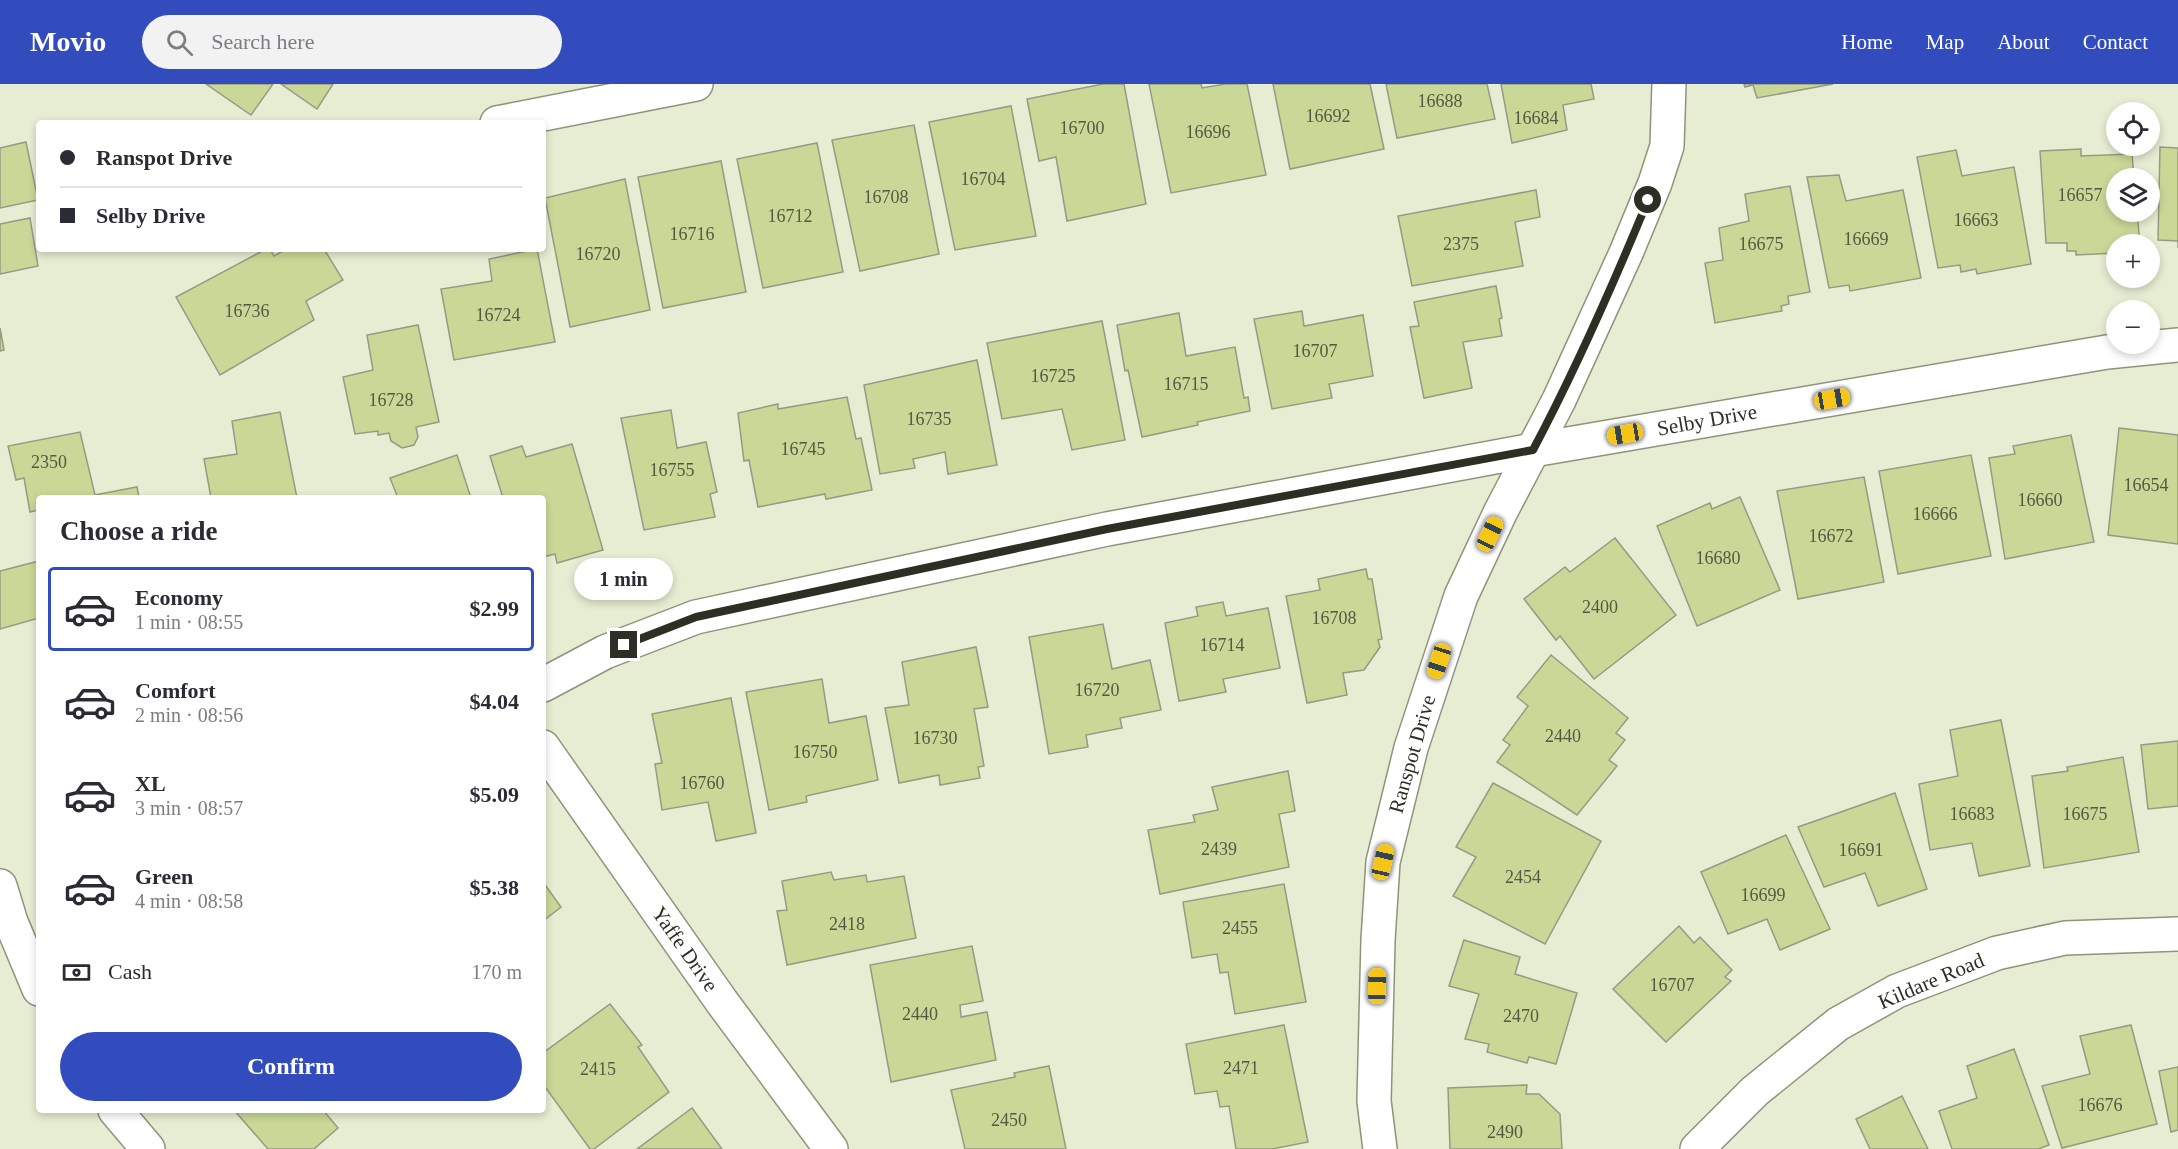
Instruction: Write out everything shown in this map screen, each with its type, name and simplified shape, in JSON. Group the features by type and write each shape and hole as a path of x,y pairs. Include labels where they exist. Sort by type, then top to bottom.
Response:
{"street":[{"path":"512,120 696,84"},
{"name":"Ranspot Drive","path":"1380,1149 1374,1101 1378,940 1383,862 1411,748 1461,596 1500,513 1559,400 1622,263 1655,183 1667,146 1669,84"},
{"name":"Selby Drive","path":"546,683 605,652 696,617 1107,529 1533,450 2107,352 2178,345"},
{"name":"Yaffe Drive","path":"546,751 722,1002 831,1149"},
{"path":"0,886 11,922 36,982"},
{"name":"Kildare Road","path":"1697,1149 1755,1091 1838,1024 1897,991 1997,953 2065,938 2178,934"},
{"path":"118,1113 148,1149"}],"building":[{"path":"206,84 273,84 251,115"},
{"path":"281,84 333,84 317,109"},
{"path":"1103,84 1124,84 1146,204 1067,221 1056,157 1039,161 1027,99"},
{"path":"1149,84 1201,84 1202,88 1225,84 1247,84 1266,175 1171,193"},
{"path":"1273,84 1370,84 1384,149 1290,169"},
{"path":"1386,84 1487,84 1495,119 1397,138"},
{"path":"1501,84 1591,84 1594,99 1563,105 1567,130 1512,143"},
{"path":"1744,84 1833,84 1757,98 1753,85 1745,87"},
{"path":"1011,106 1036,236 955,250 929,122"},
{"path":"914,125 939,254 860,271 832,140"},
{"path":"26,142 36,200 0,208 0,148"},
{"path":"817,143 843,272 763,288 737,159"},
{"path":"2160,147 2178,148 2178,241 2160,240 2158,234"},
{"path":"2081,149 2081,156 2132,156 2133,168 2106,168 2106,222 2138,222 2139,234 2106,234 2106,254 2076,255 2076,251 2067,251 2067,243 2046,243 2040,151"},
{"path":"1956,150 1962,176 2014,167 2031,264 1977,274 1976,269 1961,272 1960,265 1938,268 1917,157"},
{"path":"721,161 746,292 663,308 638,177"},
{"path":"1839,175 1846,201 1903,190 1921,278 1850,291 1849,285 1829,288 1807,177"},
{"path":"625,179 650,310 570,327 546,198"},
{"path":"1790,186 1810,292 1788,296 1789,304 1781,306 1782,311 1715,323 1705,263 1723,260 1719,228 1749,221 1745,194"},
{"path":"1536,190 1540,217 1515,222 1523,266 1412,286 1398,216"},
{"path":"30,218 38,266 0,274 0,224"},
{"path":"260,252 272,252 274,256 281,252 326,252 343,280 306,301 314,320 220,375 176,297"},
{"path":"523,252 538,252 555,342 454,360 441,289 492,281 489,259"},
{"path":"1496,286 1502,318 1499,319 1502,336 1463,342 1472,388 1424,398 1410,327 1419,326 1414,302"},
{"path":"1302,311 1304,326 1363,315 1373,376 1329,384 1332,398 1272,409 1254,319"},
{"path":"1179,313 1186,356 1235,347 1244,398 1248,397 1250,411 1142,437 1128,370 1125,371 1117,325"},
{"path":"1102,321 1125,440 1072,450 1062,409 1002,419 987,343"},
{"path":"418,325 439,422 416,427 418,437 414,445 402,448 391,441 389,433 378,435 378,431 355,434 343,377 373,370 367,335"},
{"path":"0,328 4,350 0,351"},
{"path":"977,360 997,465 948,474 945,452 913,459 915,468 880,474 864,385"},
{"path":"847,397 856,439 861,438 872,490 826,499 825,494 758,507 749,460 744,461 738,413 778,404 778,409"},
{"path":"671,410 677,448 706,442 717,492 710,494 715,517 644,530 621,418"},
{"path":"280,412 296,495 210,495 204,459 237,454 232,421"},
{"path":"2119,428 2178,435 2178,544 2108,535"},
{"path":"80,432 95,495 36,495 36,511 30,512 24,478 16,480 8,446"},
{"path":"2071,435 2094,542 2005,559 1989,458 2015,454 2013,446"},
{"path":"572,444 603,550 557,563 555,554 546,556 546,495 502,495 490,456 522,446 526,457"},
{"path":"457,455 470,495 397,495 390,478"},
{"path":"1971,455 1991,556 1898,574 1879,471"},
{"path":"1864,477 1884,582 1798,599 1777,491"},
{"path":"137,487 138,495 95,495"},
{"path":"1740,497 1780,590 1697,626 1657,526 1710,503 1712,509"},
{"path":"1615,538 1676,615 1594,679 1560,636 1556,640 1524,599 1565,567 1570,572"},
{"path":"36,562 36,619 0,629 0,571"},
{"path":"1366,569 1368,579 1372,579 1382,639 1378,640 1380,647 1364,670 1343,673 1347,695 1307,703 1286,596 1320,590 1318,579"},
{"path":"1223,602 1226,616 1268,608 1280,668 1223,679 1226,692 1179,701 1165,623 1198,616 1196,607"},
{"path":"1103,624 1112,669 1150,660 1161,710 1120,718 1122,728 1086,735 1088,747 1049,754 1029,637"},
{"path":"976,647 988,707 974,709 984,766 978,767 980,778 940,785 939,775 899,783 885,708 909,705 902,662"},
{"path":"1551,655 1628,718 1616,733 1625,740 1609,760 1617,766 1577,815 1497,762 1510,745 1503,740 1528,706 1517,697"},
{"path":"822,679 829,723 866,716 878,780 806,796 807,802 769,810 746,692"},
{"path":"731,698 756,833 716,841 708,802 662,810 655,764 662,763 652,714"},
{"path":"2001,720 2030,866 1979,876 1972,843 1930,850 1919,784 1958,776 1950,730"},
{"path":"2178,741 2178,806 2148,809 2141,745"},
{"path":"2123,757 2139,852 2044,868 2032,776 2068,771 2067,767"},
{"path":"1288,771 1295,811 1279,814 1289,867 1160,894 1148,830 1195,822 1193,815 1218,810 1212,787"},
{"path":"1493,783 1601,841 1545,944 1453,896 1476,857 1456,847"},
{"path":"1895,793 1927,889 1878,906 1865,873 1824,887 1798,827"},
{"path":"1786,835 1830,929 1780,950 1767,919 1728,934 1701,872"},
{"path":"831,872 834,880 866,875 867,882 904,876 916,938 787,965 777,911 787,910 782,881"},
{"path":"1284,884 1306,1002 1235,1014 1228,972 1220,973 1217,954 1192,958 1183,902"},
{"path":"546,886 561,907 546,919"},
{"path":"1679,926 1694,943 1700,937 1732,970 1725,977 1731,981 1666,1042 1613,989"},
{"path":"1464,940 1520,957 1515,974 1577,993 1556,1064 1529,1057 1527,1063 1487,1052 1489,1044 1465,1039 1479,994 1449,986"},
{"path":"972,946 983,1001 960,1005 961,1017 987,1012 996,1060 891,1082 870,965"},
{"path":"610,1004 642,1045 638,1047 669,1092 594,1149 590,1149 546,1088 546,1051"},
{"path":"1284,1025 1308,1142 1272,1149 1236,1149 1229,1106 1220,1107 1217,1091 1195,1094 1186,1044"},
{"path":"2131,1025 2157,1124 2062,1148 2042,1086 2090,1074 2080,1036"},
{"path":"2014,1049 2049,1145 2038,1149 1952,1149 1939,1111 1977,1098 1967,1066"},
{"path":"1049,1066 1066,1149 965,1149 951,1090 1015,1077 1014,1073"},
{"path":"2178,1067 2178,1130 2171,1132 2159,1071"},
{"path":"1527,1085 1526,1094 1539,1094 1560,1114 1562,1149 1450,1149 1448,1088"},
{"path":"1902,1096 1928,1149 1870,1149 1856,1119"},
{"path":"692,1108 722,1149 637,1149"},
{"path":"237,1113 326,1113 338,1128 314,1149 268,1149"}],"route":[{"path":"624,645 696,617 719,612 1107,529 1533,450 1559,400 1648,200"}]}
